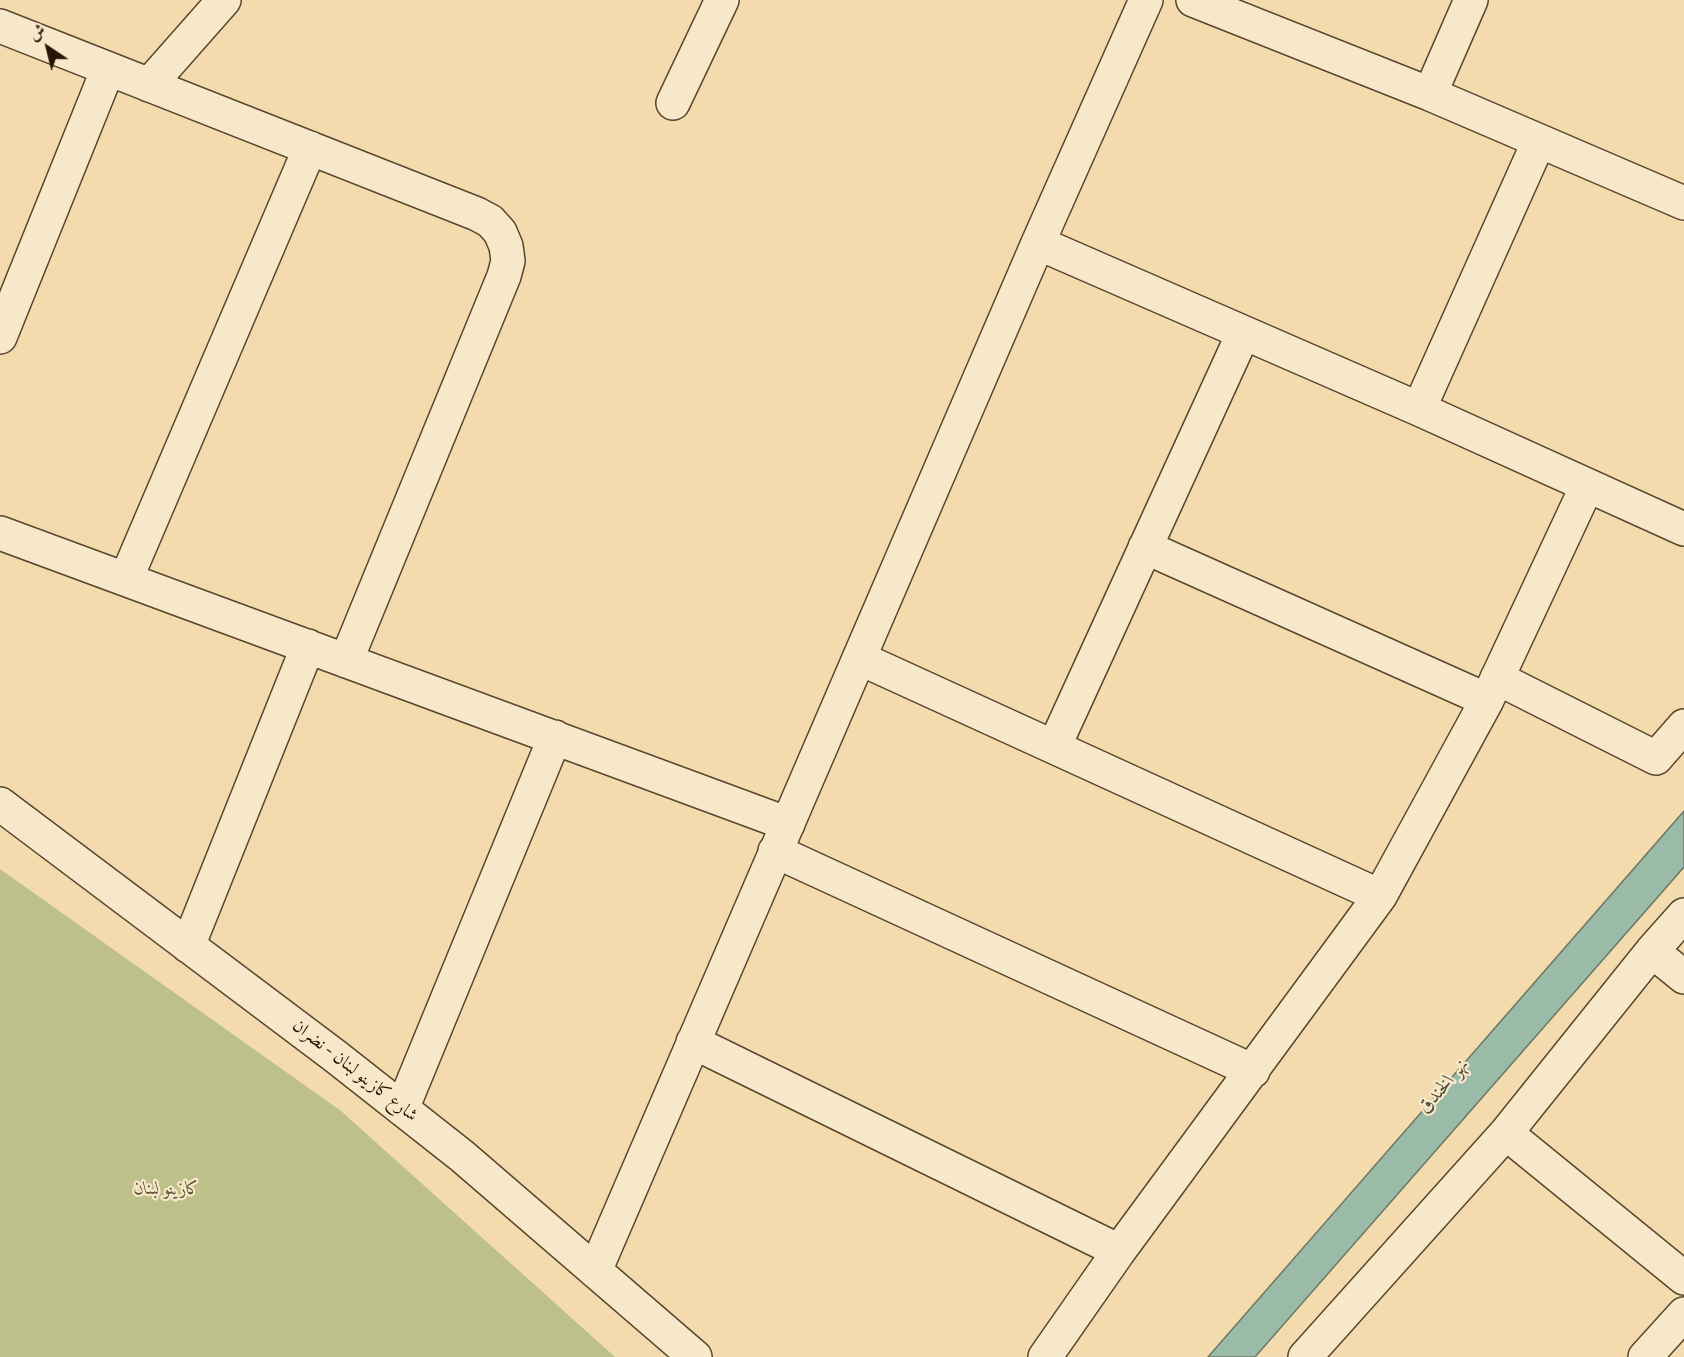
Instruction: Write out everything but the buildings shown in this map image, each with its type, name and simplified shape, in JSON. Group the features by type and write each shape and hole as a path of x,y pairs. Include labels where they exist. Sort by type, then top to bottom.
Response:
{"street":[{"path":"149,85 224,0"},
{"path":"673,103 722,0"},
{"path":"595,1270 1038,243 1146,0"},
{"path":"1193,0 1430,94 1684,203"},
{"path":"1430,94 1471,0"},
{"path":"0,26 477,214 490,221 500,232 507,246 508,261 504,276 346,661"},
{"path":"0,337 108,69"},
{"path":"1419,409 1539,141"},
{"path":"126,579 310,148"},
{"path":"1038,243 1419,409 1684,529"},
{"path":"1054,747 1243,334"},
{"path":"1045,1357 1119,1251 1380,896 1492,689 1587,486"},
{"path":"0,533 555,736 782,837 1253,1071"},
{"path":"1145,547 1656,758 1684,726"},
{"path":"188,946 308,646"},
{"path":"859,658 1380,896"},
{"path":"402,1109 555,736"},
{"name":"شارع كازينو لبنان - نضران","path":"0,804 335,1056 462,1156 695,1357"},
{"path":"1305,1357 1506,1133 1652,951 1684,915"},
{"path":"1652,951 1684,977"},
{"path":"693,1042 1119,1251"},
{"path":"1506,1133 1684,1278"},
{"path":"1645,1357 1684,1314"}],"green space":[{"name":"كازينو لبنان","path":"0,869 341,1111 615,1357 0,1357"}],"water":[{"name":"نهر الخندق","path":"1684,811 1684,867 1255,1357 1208,1357"}]}
